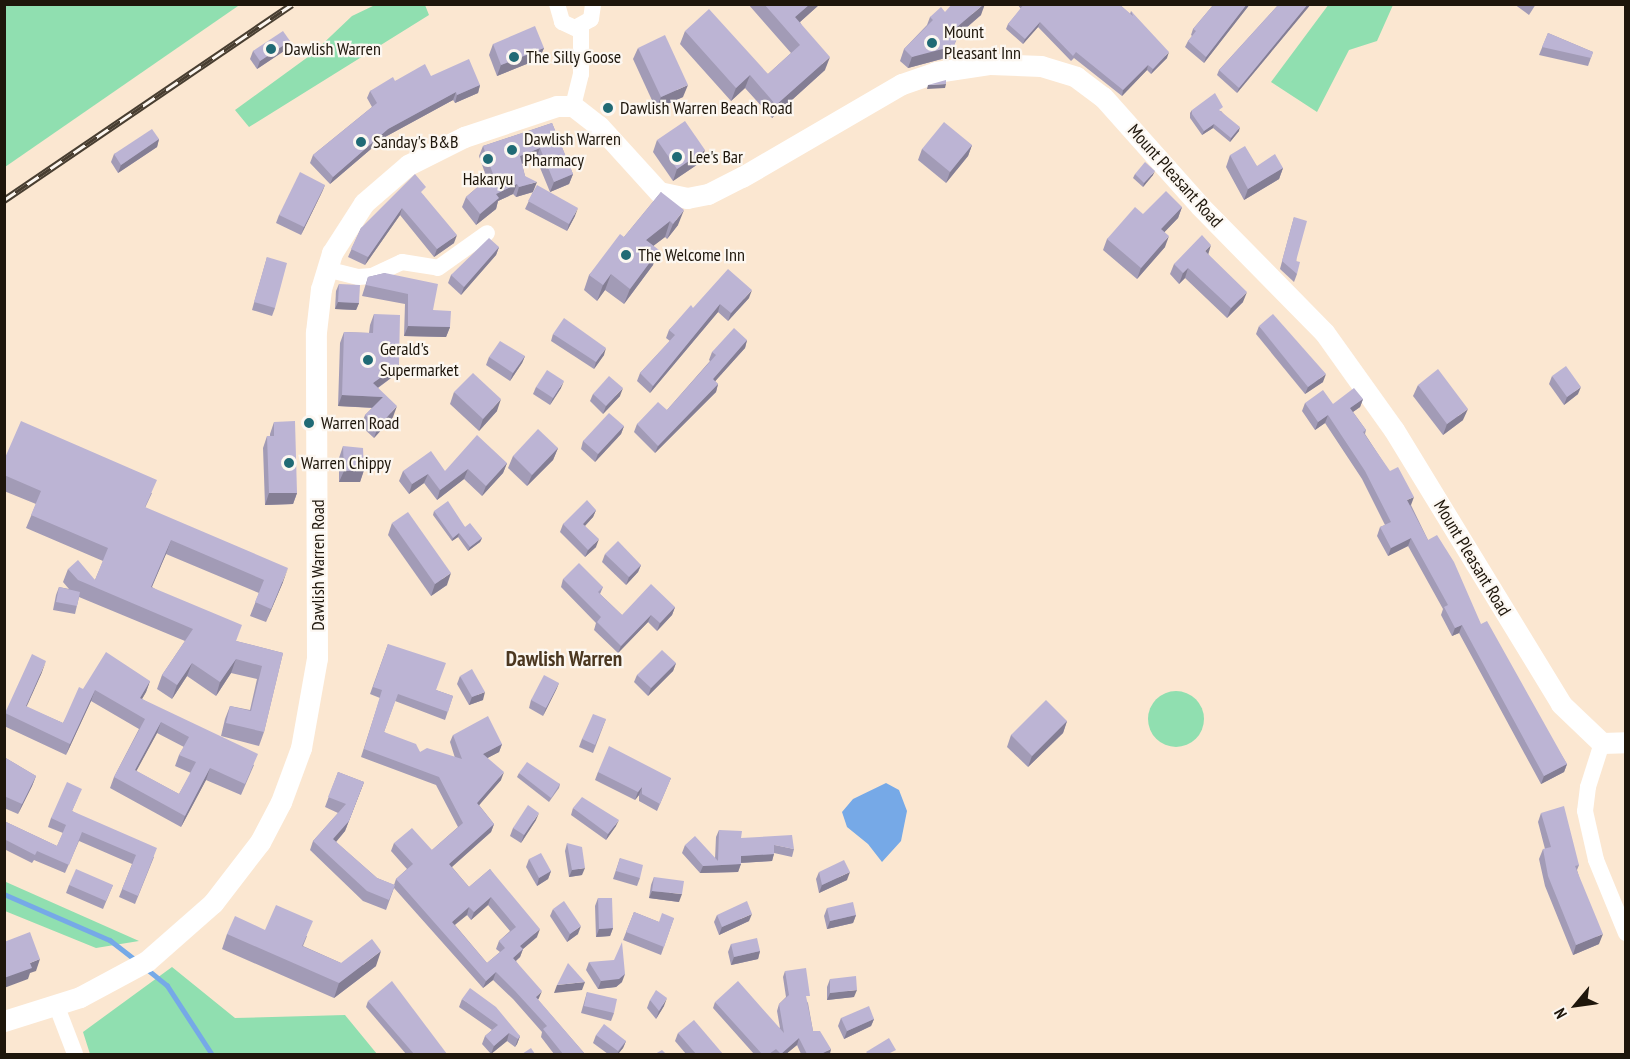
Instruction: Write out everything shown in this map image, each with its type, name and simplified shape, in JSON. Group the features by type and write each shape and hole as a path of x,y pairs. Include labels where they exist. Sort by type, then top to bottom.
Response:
{"street":[{"path":"556,4 562,22 568,27 581,27 591,19 593,4"},
{"path":"573,106 582,74 581,27"},
{"name":"Mount Pleasant Road","path":"573,106 610,136 646,183 658,192 687,198 708,194 742,177 902,84 936,72 990,64 1041,66 1076,77 1103,97 1200,206 1324,332 1394,430 1561,704 1602,743"},
{"name":"Dawlish Warren Road","path":"4,1021 57,1007 140,966 185,931 238,875 273,818 301,748 319,624 316,332 326,269 341,236 364,203 408,165 499,124 544,109 573,106"},
{"path":"326,269 358,277 372,276 402,262 438,268 487,233"},
{"path":"1626,742 1602,743 1587,787 1585,811 1596,860 1626,933"},
{"path":"57,1007 75,1054"}],"green space":[{"path":"5,4 237,4 238,6 5,167"},
{"path":"1329,4 1393,5 1377,41 1349,50 1317,112 1271,82"},
{"path":"375,5 425,5 429,15 249,127 235,110 312,54 352,16"},
{"path":"1176,691 1187,693 1196,699 1202,708 1204,719 1202,730 1196,739 1187,745 1176,747 1165,745 1156,739 1150,730 1148,719 1150,708 1156,699 1165,693"},
{"path":"5,881 139,941 96,948 5,911"},
{"path":"172,967 235,1018 345,1015 377,1054 90,1054 83,1032"}],"water":[{"path":"886,783 899,790 907,811 901,841 882,862 868,844 847,827 842,812 853,799"}],"building":[{"path":"764,4 810,4 795,17 830,57 776,105 750,75 736,88 685,31 709,9 768,74 800,45"},
{"name":"Mount Pleasant Inn","path":"952,4 984,4 951,32 957,38 954,46 912,57 904,49 933,20 930,17 941,7 945,12"},
{"path":"1024,4 1119,4 1133,16 1131,11 1169,52 1153,69 1148,65 1123,90 1076,52 1073,56 1040,22 1025,39 1008,24"},
{"path":"1214,4 1247,4 1206,57 1188,41 1196,31 1193,29"},
{"path":"1279,4 1308,4 1239,88 1219,70"},
{"path":"535,26 544,48 501,65 493,44"},
{"path":"283,31 290,41 260,61 253,51"},
{"path":"1548,33 1593,52 1591,58 1542,47"},
{"path":"665,35 688,85 661,97 638,48"},
{"path":"469,59 480,85 457,95 456,92 388,129 333,177 313,155 377,103 370,91 393,77 395,81 425,64 431,76"},
{"path":"946,80 946,84 928,85"},
{"path":"1215,93 1223,107 1219,110 1240,127 1231,138 1214,124 1204,131 1192,114 1192,110"},
{"path":"685,121 705,150 677,169 657,140"},
{"path":"944,122 972,145 950,172 922,149"},
{"path":"552,123 573,174 554,182 540,148 520,156 525,176 537,182 519,187 517,184 496,194 499,198 480,214 466,197 493,174 483,146"},
{"path":"152,129 159,139 121,165 114,154"},
{"path":"1245,146 1257,166 1275,154 1283,168 1248,189 1230,155"},
{"path":"1145,162 1155,171 1144,183 1135,174"},
{"path":"300,172 325,185 304,227 279,215"},
{"path":"415,174 426,187 421,192 457,235 437,249 402,208 368,257 351,249 361,228"},
{"path":"537,185 578,208 569,224 528,201"},
{"path":"1166,191 1182,207 1161,229 1169,236 1141,268 1107,239 1135,207 1143,214"},
{"name":"The Welcome Inn","path":"661,192 684,210 673,224 670,221 646,240 659,250 630,289 611,274 603,285 589,275 620,234 624,237"},
{"path":"1294,217 1307,221 1296,261 1300,262 1297,274 1282,261"},
{"path":"1202,235 1211,245 1205,251 1247,292 1231,308 1188,268 1183,273 1174,264"},
{"path":"489,238 499,247 464,287 451,275"},
{"path":"267,257 287,263 275,308 254,302"},
{"path":"728,269 752,290 731,313 720,304 653,386 640,373 675,335 669,330 691,305 693,308"},
{"path":"385,273 438,284 433,310 451,311 450,327 408,326 408,294 366,285 368,277"},
{"path":"339,284 360,285 359,303 338,302"},
{"name":"Gerald's Supermarket","path":"374,314 400,315 399,364 373,383 397,406 378,427 365,415 383,397 342,395 344,332 373,333"},
{"path":"1273,314 1326,374 1308,387 1259,326"},
{"path":"564,318 606,348 596,362 553,334"},
{"path":"734,328 747,340 713,379 718,384 658,446 637,424 658,402 667,410 716,355 712,352"},
{"path":"500,341 525,356 513,373 489,357"},
{"path":"1566,366 1581,387 1567,397 1552,376"},
{"path":"1438,369 1468,409 1447,424 1418,385"},
{"path":"547,370 564,381 553,398 536,387"},
{"path":"473,373 501,399 483,419 454,392"},
{"path":"609,376 623,388 606,406 593,394"},
{"path":"1354,388 1363,399 1350,408 1366,430 1363,432 1390,471 1398,467 1414,497 1407,500 1428,540 1437,535 1454,562 1481,624 1487,621 1567,764 1544,776 1462,625 1455,628 1444,607 1448,605 1411,538 1391,548 1380,527 1391,522 1365,471 1328,415 1318,422 1305,403 1323,390 1333,404"},
{"path":"609,413 624,426 598,454 583,441"},
{"path":"21,421 157,480 145,507 288,568 271,609 255,602 264,580 171,540 151,587 242,625 236,641 283,653 264,732 226,723 230,706 251,711 262,666 236,659 220,682 192,663 177,685 162,675 193,629 78,580 68,569 78,560 95,580 108,548 31,515 41,491 4,475 4,460"},
{"path":"295,421 297,493 269,493 267,436 274,436 274,422"},
{"path":"538,429 558,448 532,475 513,456"},
{"path":"477,435 507,463 486,486 468,469 440,490 428,474 412,484 403,471 431,451 445,471"},
{"path":"343,446 363,448 364,470 344,471"},
{"path":"587,500 596,510 583,524 599,539 588,550 563,524"},
{"path":"448,501 465,527 470,523 482,538 470,547 459,533 453,538 434,511"},
{"path":"408,512 451,573 435,584 392,523"},
{"path":"618,541 641,565 629,577 605,554"},
{"path":"579,563 603,587 598,592 622,615 651,584 675,607 660,623 651,615 621,646 597,622 601,617 563,579"},
{"path":"59,587 80,592 77,606 56,602"},
{"path":"388,644 446,663 436,690 453,696 448,712 398,694 384,732 416,744 420,752 427,748 462,759 453,735 488,716 502,744 483,754 504,772 477,803 494,824 449,864 469,887 490,869 540,929 520,946 523,949 513,958 542,991 536,997 585,1054 563,1054 543,1029 547,1026 515,991 496,972 486,981 396,879 413,864 394,843 412,828 432,850 463,823 439,777 364,749 382,690 373,687","holes":["491,897 516,927 499,941 505,948 487,963 452,922 469,907 474,912"]},
{"path":"662,650 676,663 651,688 637,675"},
{"path":"106,652 150,681 140,698 258,754 245,784 210,768 185,816 114,777 145,719 95,690 70,744 5,713 32,654 46,661 26,706 63,723 79,687 83,689","holes":["161,722 189,737 179,755 196,762 179,794 135,770"]},
{"path":"472,669 485,692 472,697 460,676"},
{"path":"544,675 559,683 546,708 531,700"},
{"path":"1046,700 1067,721 1032,756 1011,735"},
{"path":"593,714 606,719 595,745 582,739"},
{"path":"609,746 671,778 660,804 642,794 642,787 638,792 598,772"},
{"path":"4,757 36,776 22,804 4,796"},
{"path":"527,762 560,784 551,798 519,773"},
{"path":"338,772 364,782 349,821 333,839 377,878 395,885 389,900 367,891 313,841 346,804 328,797"},
{"path":"67,782 82,789 72,811 157,848 138,896 122,889 136,855 82,832 69,865 37,851 35,855 4,839 4,821 57,846 66,825 51,818"},
{"path":"582,797 619,820 608,834 573,808"},
{"path":"528,805 539,813 524,835 513,828"},
{"path":"1564,806 1579,865 1575,866 1603,934 1576,945 1548,876 1543,849 1551,847 1541,813"},
{"path":"719,830 742,831 741,838 792,835 794,849 774,845 774,854 741,856 741,864 703,866 685,845 695,836 718,861"},
{"path":"567,843 582,847 585,868 572,870"},
{"path":"541,853 551,871 539,878 529,859"},
{"path":"620,858 643,865 640,878 616,871"},
{"path":"844,860 850,872 822,885 819,872"},
{"path":"76,869 113,885 106,901 69,885"},
{"path":"654,877 684,881 682,894 652,891"},
{"path":"598,898 612,898 613,928 599,929"},
{"path":"564,901 581,926 570,934 553,909"},
{"path":"747,901 752,914 722,927 717,915"},
{"path":"853,902 856,915 830,921 827,908"},
{"path":"276,905 313,921 302,946 341,963 372,939 381,951 339,983 227,934 235,916 265,930"},
{"path":"634,912 659,922 662,913 674,918 664,947 626,932"},
{"path":"30,932 40,959 30,963 32,968 4,978 4,942"},
{"path":"757,938 760,951 734,957 731,944"},
{"path":"622,942 625,974 619,979 601,981 589,962 614,960"},
{"path":"568,963 585,982 557,985"},
{"path":"806,968 810,996 806,996 813,1031 820,1031 831,1049 821,1054 807,1054 799,1038 781,1054 776,1049 769,1054 762,1054 715,1002 738,981 784,1033 779,1004 789,995 785,971"},
{"path":"856,976 857,990 830,993 830,979"},
{"path":"392,981 447,1054 414,1054 368,1001"},
{"path":"470,988 496,1007 520,1036 518,1039 509,1033 494,1046 485,1036 498,1025 462,999"},
{"path":"656,990 667,998 659,1011 650,1000"},
{"path":"587,992 617,999 614,1013 584,1006"},
{"path":"869,1006 874,1019 847,1031 841,1018"},
{"path":"694,1020 723,1054 696,1054 678,1033"},
{"path":"604,1024 626,1041 618,1051 596,1035"},
{"path":"889,1038 896,1050 888,1054 868,1054 866,1052"},
{"path":"531,1048 535,1054 522,1054"}],"waterway":[{"path":"4,894 110,940 136,960"},
{"path":"147,969 167,985 212,1054"}],"railway":[{"path":"4,200 292,4"}],"place":[{"name":"Mount Pleasant Inn","path":"932,43"},
{"name":"Dawlish Warren","path":"271,49"},
{"name":"The Silly Goose","path":"514,57"},
{"name":"Dawlish Warren Beach Road","path":"608,108"},
{"name":"Sanday's B&B","path":"361,142"},
{"name":"Dawlish Warren Pharmacy","path":"512,150"},
{"name":"Lee's Bar","path":"677,157"},
{"name":"Hakaryu","path":"488,159"},
{"name":"The Welcome Inn","path":"626,255"},
{"name":"Gerald's Supermarket","path":"368,360"},
{"name":"Warren Road","path":"309,423"},
{"name":"Warren Chippy","path":"289,463"}],"district":[{"name":"Dawlish Warren","path":"564,659"}]}
